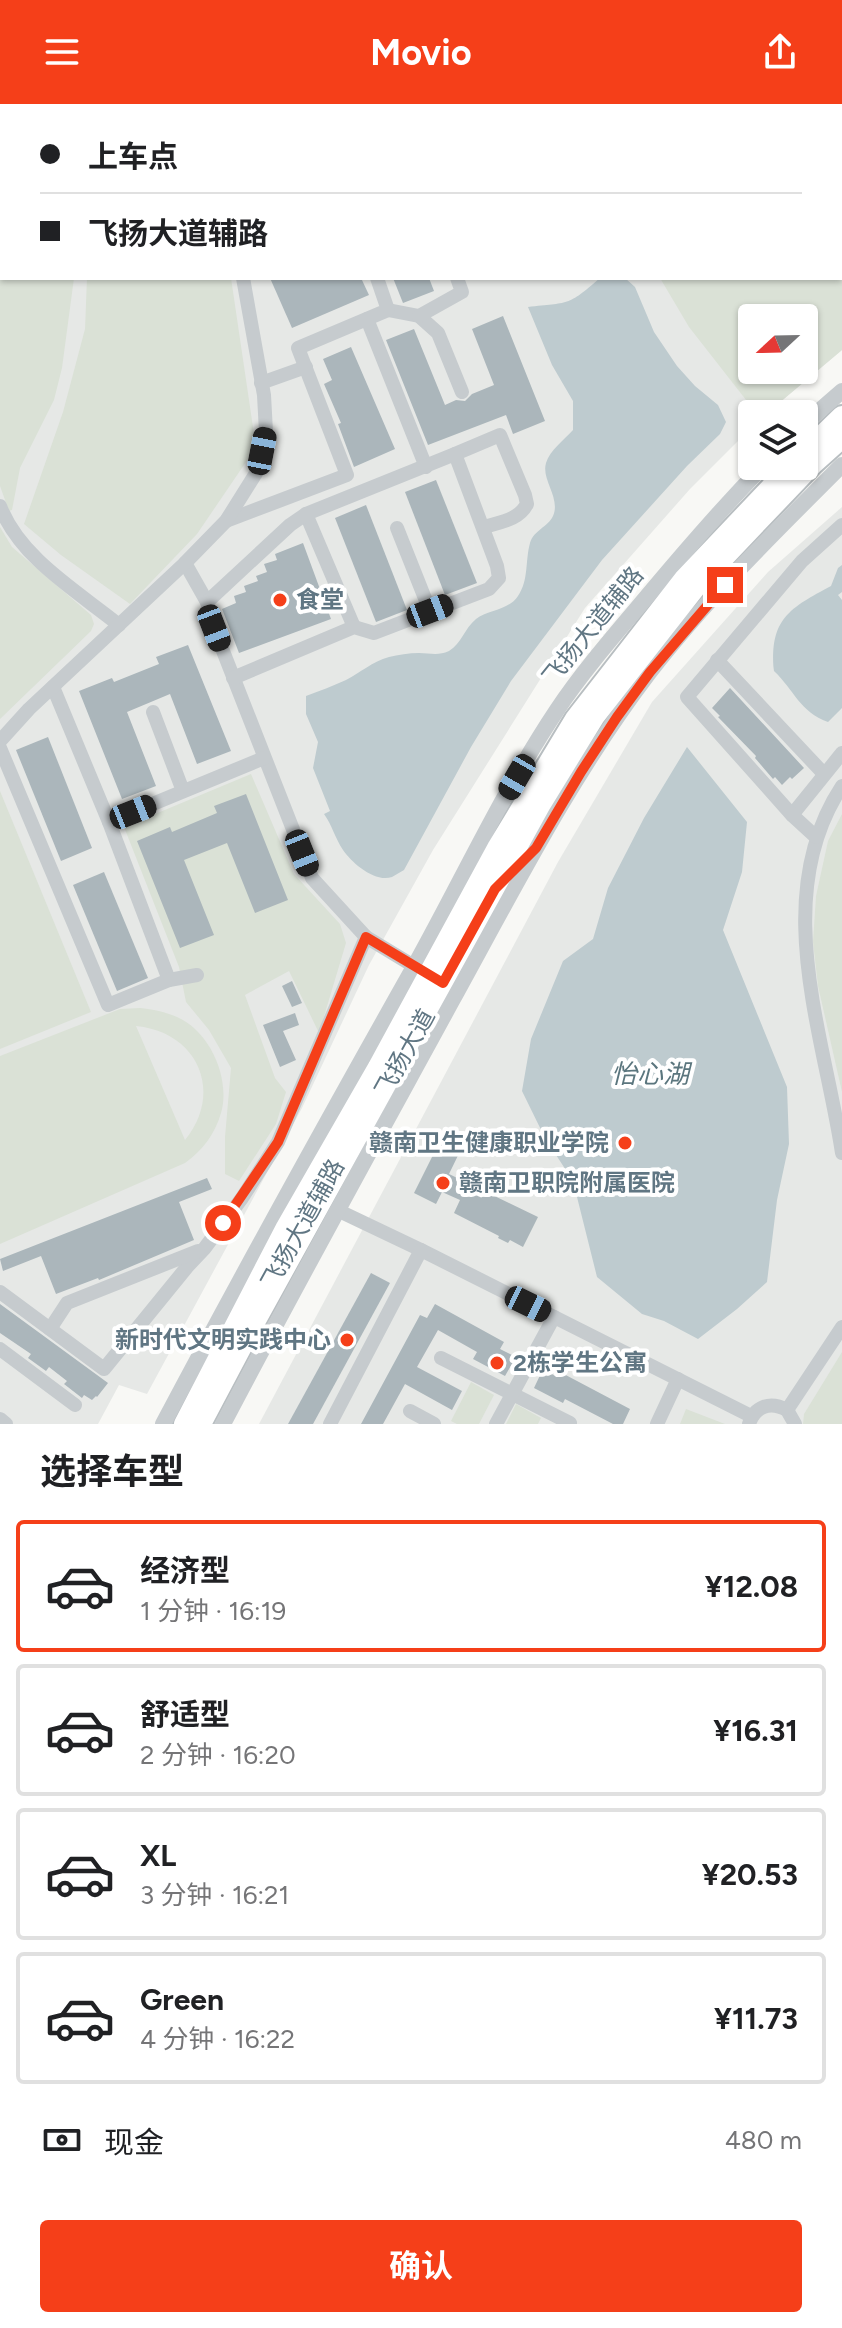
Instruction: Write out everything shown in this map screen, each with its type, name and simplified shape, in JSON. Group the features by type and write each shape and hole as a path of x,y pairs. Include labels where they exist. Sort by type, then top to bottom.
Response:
{"main road":[{"name":"飞扬大道","path":"818,447 842,416"},
{"name":"飞扬大道","path":"818,453 842,438"},
{"name":"飞扬大道","path":"184,1424 285,1229 378,1067 497,848 583,707 684,579 769,480"},
{"name":"飞扬大道","path":"201,1424 374,1108 428,974 495,889 541,804 595,716 696,587 790,480"}],"street":[{"path":"0,741 29,709 226,521 258,470 266,432 264,395 243,280"},
{"path":"378,280 388,310"},
{"path":"419,316 462,292 458,280"},
{"path":"226,521 347,475 298,348 388,310 419,316 438,333 462,392"},
{"path":"367,319 426,467"},
{"path":"261,383 306,367"},
{"path":"818,412 842,391"},
{"path":"207,602 290,525 306,514 500,435 527,504 516,517 484,527"},
{"path":"818,457 842,452"},
{"path":"233,678 354,627 374,633 489,589 499,578 484,527 455,454"},
{"name":"飞扬大道辅路","path":"223,1424 295,1286 581,772 650,672 757,550 842,465"},
{"name":"飞扬大道辅路","path":"163,1424 333,1110 428,974 503,800 557,709 720,509 763,480"},
{"path":"0,506 8,525 23,546 119,625"},
{"path":"306,514 354,627"},
{"path":"816,837 792,815 687,697 802,561 842,525"},
{"path":"397,528 430,611"},
{"path":"185,563 207,602 233,678 312,878 366,937 428,974"},
{"path":"717,660 824,774"},
{"path":"53,687 169,980"},
{"path":"153,712 183,791"},
{"path":"581,772 595,716"},
{"path":"0,748 108,1005 169,980 197,975"},
{"path":"792,815 842,753"},
{"path":"109,822 264,758"},
{"path":"842,786 816,837 805,904 808,975 842,1153"},
{"path":"497,848 503,800"},
{"path":"495,889 536,848"},
{"path":"0,1292 104,1369 204,1249 278,1142 366,937"},
{"path":"333,1110 378,1067"},
{"path":"364,1162 374,1108"},
{"path":"285,1229 291,1189"},
{"path":"337,1210 678,1379 750,1420 763,1406 779,1406 787,1410 795,1424"},
{"path":"50,1329 67,1303 204,1249"},
{"path":"330,1424 421,1250"},
{"path":"255,1322 295,1286"},
{"path":"496,1424 554,1317"},
{"path":"787,1410 842,1327"},
{"path":"0,1349 75,1405"},
{"path":"441,1358 570,1423"},
{"path":"657,1424 678,1379"},
{"path":"410,1411 434,1424"},
{"path":"0,1419 6,1424"}],"shaded area":[{"path":"0,280 842,280 842,350 818,370 818,304 738,304 738,384 802,384 783,400 738,400 738,441 690,489 585,608 433,850 369,965 302,1108 147,1394 119,1385 98,1424 0,1424"},
{"path":"0,280 74,280 62,368 54,400 20,468 12,510 9,511 0,486"},
{"path":"87,280 231,280 254,434 248,459 197,534 130,604 61,555 24,524 63,412 85,329"},
{"path":"661,280 842,280 842,350 818,370 818,304 738,304 738,384 802,384 783,400 746,400 689,327"},
{"name":"赣南卫生健康职业学院","path":"842,507 842,1424 259,1424 558,862 652,702 768,572"},
{"path":"0,527 12,547 91,615 94,624 91,631 0,719"},
{"path":"251,774 294,874 340,924 346,943 319,1033 289,971 245,995 275,1078 286,1092 276,1124 239,1181 225,1174 231,1068 209,1030 186,1002 179,967 124,827"},
{"path":"0,791 91,1012 0,1049"},
{"path":"842,814 842,1092 818,986 813,942 816,896 828,841"},
{"path":"140,1008 168,1014 189,1024 199,1033 215,1058 223,1086 221,1113 215,1128 197,1153 185,1163 0,1244 0,1056 120,1009","holes":["136,1026 158,1031 189,1052 203,1084 203,1103 197,1122 185,1140"]},
{"path":"842,1352 842,1424 803,1424 804,1414"},
{"path":"471,1382 494,1395 479,1424 457,1424 451,1421"},
{"path":"516,1404 541,1418 538,1424 506,1424"},
{"path":"686,1409 725,1424 680,1424"}],"water":[{"path":"598,280 627,280 635,287 654,332 677,366 718,405 726,422 720,434 602,560 511,681 404,870 392,877 371,875 347,855 324,814 330,811 313,768 318,742 306,714 306,696 346,680 389,657 449,651 476,619 509,604 518,596 525,577 530,543 551,520 555,509 546,476 546,463 554,449 573,430 573,401 552,365 528,307 567,302"},
{"path":"842,565 842,592 838,595 842,600 842,708 828,722 804,706 774,671 773,653 779,627 785,617 804,601 831,586"},
{"name":"怡心湖","path":"687,747 747,822 742,872 723,930 787,1087 789,1144 777,1200 767,1282 698,1339 664,1321 642,1314 597,1277 573,1181 545,1138 522,1091 531,1039 563,961 593,939 608,888 644,818"}],"building":[{"path":"271,280 362,280 369,295 292,328"},
{"path":"394,280 430,280 434,291 403,303"},
{"path":"503,316 545,421 513,434 506,415 428,445 386,340 414,329 445,405 456,400 465,401 472,394 494,385 472,329"},
{"path":"351,347 395,449 354,467 338,424 341,423 324,384 332,380 323,359"},
{"path":"436,480 477,583 445,595 405,492"},
{"path":"366,505 407,610 376,622 335,518"},
{"name":"食堂","path":"303,543 331,619 239,653 222,609 236,603 234,596 246,592 244,586 258,581 256,576 267,572 264,564 277,560 275,554"},
{"path":"188,645 231,751 197,764 170,694 127,712 156,786 122,799 79,691 112,678 114,682 159,664 156,657"},
{"path":"730,688 804,768 792,779 790,777 782,785 775,777 773,779 756,756 718,717 712,708"},
{"path":"48,737 92,848 61,861 16,750"},
{"path":"246,794 288,900 255,913 227,843 184,860 214,935 180,948 137,841 170,827 172,832 217,813 214,806"},
{"path":"104,872 148,978 117,991 73,885"},
{"path":"292,981 302,1003 292,1007 282,986"},
{"path":"295,1013 299,1025 283,1031 296,1060 280,1067 263,1025"},
{"name":"赣南卫职院附属医院","path":"447,1127 467,1137 449,1174 538,1217 523,1247 510,1240 508,1243 454,1213 460,1200 442,1192 436,1204 414,1193"},
{"path":"207,1178 212,1189 179,1202 194,1240 99,1280 56,1294 41,1256 3,1271 0,1259"},
{"name":"新时代文明实践中心","path":"371,1273 390,1283 313,1424 288,1424"},
{"path":"0,1304 108,1383 97,1397 92,1400 84,1395 82,1398 64,1384 67,1381 49,1367 46,1371 28,1358 31,1354 0,1333"},
{"name":"2栋学生公寓","path":"435,1304 504,1342 500,1349 516,1357 505,1376 473,1359 477,1352 438,1330 417,1367 462,1391 452,1410 405,1384 383,1424 361,1424 420,1315 427,1318"},
{"path":"543,1369 557,1377 560,1372 630,1409 623,1424 613,1424 565,1399 563,1403 534,1388"}],"place":[{"name":"食堂","path":"280,600"},
{"name":"赣南卫生健康职业学院","path":"625,1143"},
{"name":"赣南卫职院附属医院","path":"443,1183"},
{"name":"新时代文明实践中心","path":"347,1340"},
{"name":"2栋学生公寓","path":"497,1363"}],"route":[{"path":"223,1223 278,1142 366,937 443,983 495,889 536,848 617,717 650,672 725,585"}]}
